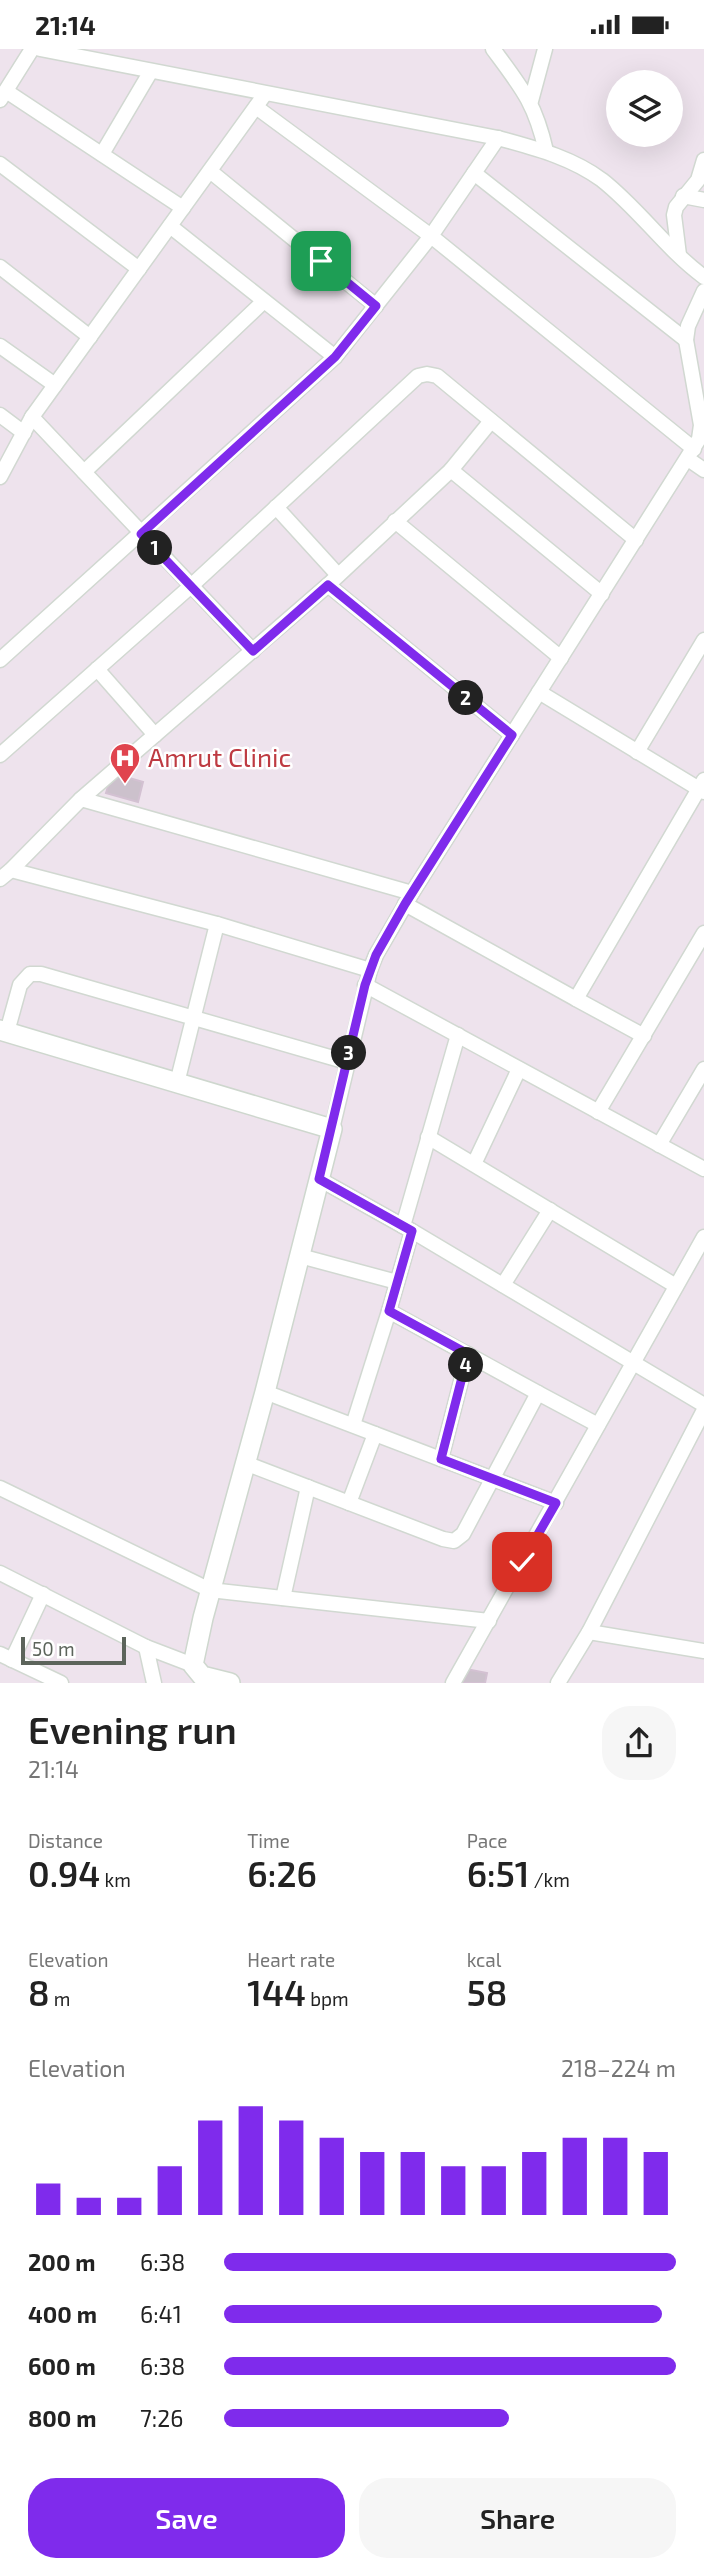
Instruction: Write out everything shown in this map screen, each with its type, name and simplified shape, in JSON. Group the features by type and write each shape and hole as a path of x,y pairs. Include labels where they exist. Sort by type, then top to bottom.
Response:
{"street":[{"path":"32,49 3,95 102,154 183,208"},
{"path":"40,49 106,55 151,71 498,138 546,151 603,181 704,277"},
{"path":"493,49 531,101 546,151"},
{"path":"531,101 545,49"},
{"path":"102,154 151,71"},
{"path":"0,477 32,417 265,94"},
{"path":"256,107 431,236 691,454 704,470"},
{"path":"0,660 335,357 431,236 498,138"},
{"path":"679,255 674,215 683,195 698,180 704,160"},
{"path":"0,165 139,268"},
{"path":"210,171 376,306"},
{"path":"474,173 686,340"},
{"path":"683,195 704,200"},
{"path":"170,226 335,357"},
{"path":"0,267 90,337"},
{"path":"193,1665 300,1256 370,970 408,899 699,439 701,425 686,340 688,327 704,291"},
{"path":"84,471 264,301"},
{"path":"0,346 55,384"},
{"path":"0,755 191,586 418,376 427,373 437,376 636,540"},
{"path":"0,415 24,433"},
{"path":"32,417 253,651"},
{"path":"6,874 81,799 333,580 450,470 491,421"},
{"path":"450,470 602,594"},
{"path":"276,507 333,580 512,735"},
{"path":"395,521 561,658"},
{"path":"637,752 704,640"},
{"path":"97,669 155,735"},
{"path":"539,692 637,752 702,787 576,999"},
{"path":"81,799 408,899 576,999 644,1036"},
{"path":"6,874 217,924 370,970"},
{"path":"177,1083 217,924"},
{"path":"598,1112 704,933"},
{"path":"332,1129 3,1031 20,985 30,974 41,974 347,1062"},
{"path":"365,985 704,1169"},
{"path":"353,1425 397,1282 428,1137 458,1035"},
{"path":"474,1164 519,1069"},
{"path":"659,1145 704,1069"},
{"path":"428,1137 676,1286"},
{"path":"319,1179 633,1361 704,1407 589,1632 558,1683"},
{"path":"503,1285 550,1210"},
{"path":"453,1683 704,1237"},
{"path":"300,1256 397,1282"},
{"path":"389,1311 598,1425"},
{"path":"441,1459 468,1354"},
{"path":"265,1392 556,1503"},
{"path":"245,1463 454,1541 463,1534 538,1393"},
{"path":"349,1503 375,1434"},
{"path":"283,1598 307,1486"},
{"path":"0,1488 211,1590 489,1621"},
{"path":"0,1573 146,1647 193,1665 202,1676 230,1683"},
{"path":"43,1594 6,1657 61,1683"},
{"path":"589,1632 704,1651"},
{"path":"146,1647 154,1683"}],"building":[{"path":"112,773 143,782 138,802 106,793"},
{"path":"466,1669 487,1673 485,1683 460,1683"}],"place":[{"name":"Amrut Clinic","path":"125,785"}],"route":[{"path":"321,261 376,306 335,357 141,534 253,651 328,585 512,735 405,904 376,955 365,985 319,1179 412,1231 389,1311 468,1354 441,1459 556,1503 522,1562"}]}
